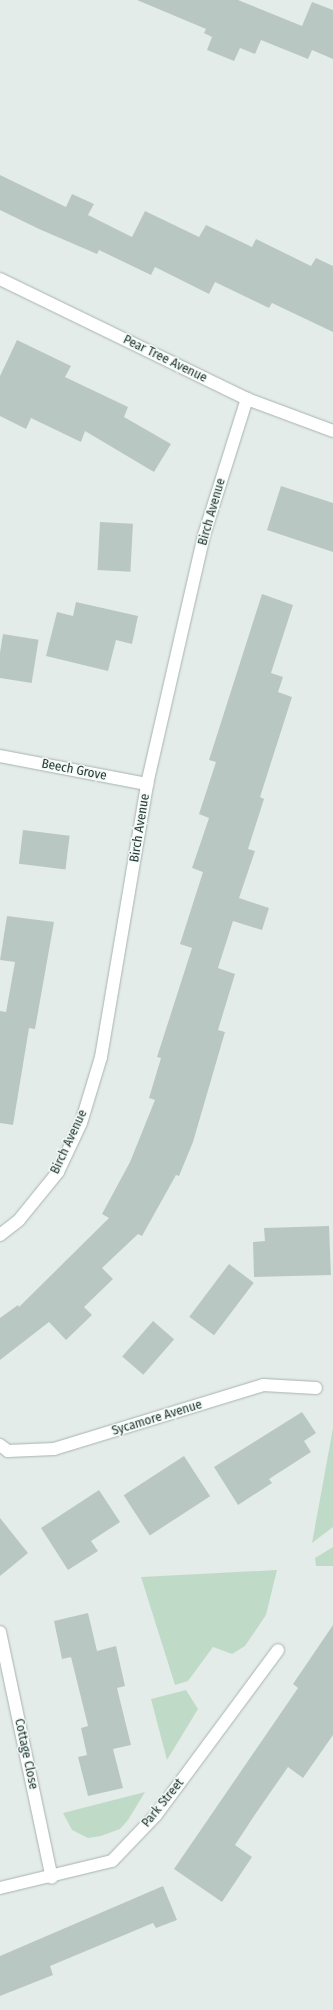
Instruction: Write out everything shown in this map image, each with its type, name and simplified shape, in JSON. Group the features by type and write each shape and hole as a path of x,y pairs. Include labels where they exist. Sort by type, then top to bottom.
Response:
{"street":[{"name":"Pear Tree Avenue","path":"0,279 247,399 333,431"},
{"name":"Birch Avenue","path":"0,1235 18,1220 58,1172 81,1123 102,1057 147,784 204,535 247,399"},
{"name":"Beech Grove","path":"0,756 147,784"},
{"name":"Sycamore Avenue","path":"0,1445 8,1451 54,1449 263,1385 316,1388"},
{"name":"Cottage Close","path":"0,1632 52,1878"},
{"name":"Park Street","path":"0,1888 52,1878 112,1861 156,1815 278,1650"}],"green space":[{"path":"333,1428 333,1527 312,1543"},
{"path":"333,1547 333,1566 316,1566 315,1558"},
{"path":"277,1570 266,1615 245,1646 232,1654 213,1647 188,1681 175,1685 141,1577"},
{"path":"186,1690 198,1709 167,1760 151,1699"},
{"path":"145,1792 128,1820 120,1829 101,1836 88,1838 72,1830 63,1813"}],"building":[{"path":"137,0 238,0 302,26 312,2 333,10 333,59 312,50 308,59 261,40 255,54 240,48 234,61 207,50 212,37 204,33 206,29"},
{"path":"0,175 66,207 72,194 94,204 88,215 132,237 145,211 199,237 206,225 252,247 256,239 311,266 316,258 333,266 333,332 272,303 269,308 215,282 209,294 155,267 151,275 99,250 97,254 39,229 0,210"},
{"path":"17,340 71,366 65,377 128,407 124,417 171,444 154,472 85,431 81,442 31,418 26,429 0,416 0,376"},
{"path":"281,486 333,503 333,552 267,530"},
{"path":"100,522 133,524 130,572 97,570"},
{"path":"262,594 293,605 271,673 283,677 278,692 292,697 260,797 264,799 248,849 255,851 239,898 269,908 262,930 233,921 218,968 235,974 218,1030 225,1032 193,1142 179,1176 176,1175 142,1236 138,1234 102,1268 113,1279 84,1307 92,1315 66,1340 49,1322 0,1360 0,1318 18,1305 19,1307 109,1218 102,1214 130,1162 155,1100 149,1098 161,1058 157,1057 192,948 180,944 203,872 192,868 209,818 199,814 216,762 209,760"},
{"path":"76,602 138,616 132,644 116,640 108,671 46,656 57,612 73,616"},
{"path":"3,634 39,640 32,683 0,678 0,653"},
{"path":"23,830 70,836 66,869 19,864"},
{"path":"7,916 54,922 35,1029 29,1028 13,1125 0,1123 0,1011 6,1012 15,962 0,960"},
{"path":"329,1226 331,1275 254,1277 253,1242 265,1241 264,1228"},
{"path":"229,1264 254,1283 214,1335 189,1317"},
{"path":"153,1321 174,1339 143,1375 122,1356"},
{"path":"302,1412 316,1433 304,1441 311,1452 269,1479 272,1483 238,1505 214,1467"},
{"path":"184,1456 210,1496 150,1535 124,1495"},
{"path":"99,1490 120,1522 91,1541 98,1551 68,1570 41,1528"},
{"path":"0,1518 28,1553 0,1576"},
{"path":"88,1613 97,1651 116,1646 125,1686 117,1688 131,1745 113,1749 123,1788 88,1796 78,1757 87,1755 81,1728 88,1726 71,1657 62,1659 54,1621"},
{"path":"333,1625 333,1735 303,1778 288,1767 254,1816 235,1845 252,1857 222,1902 174,1869 298,1688 293,1684"},
{"path":"163,1886 177,1920 156,1928 153,1923 50,1966 53,1975 0,1996 0,1956"}]}
